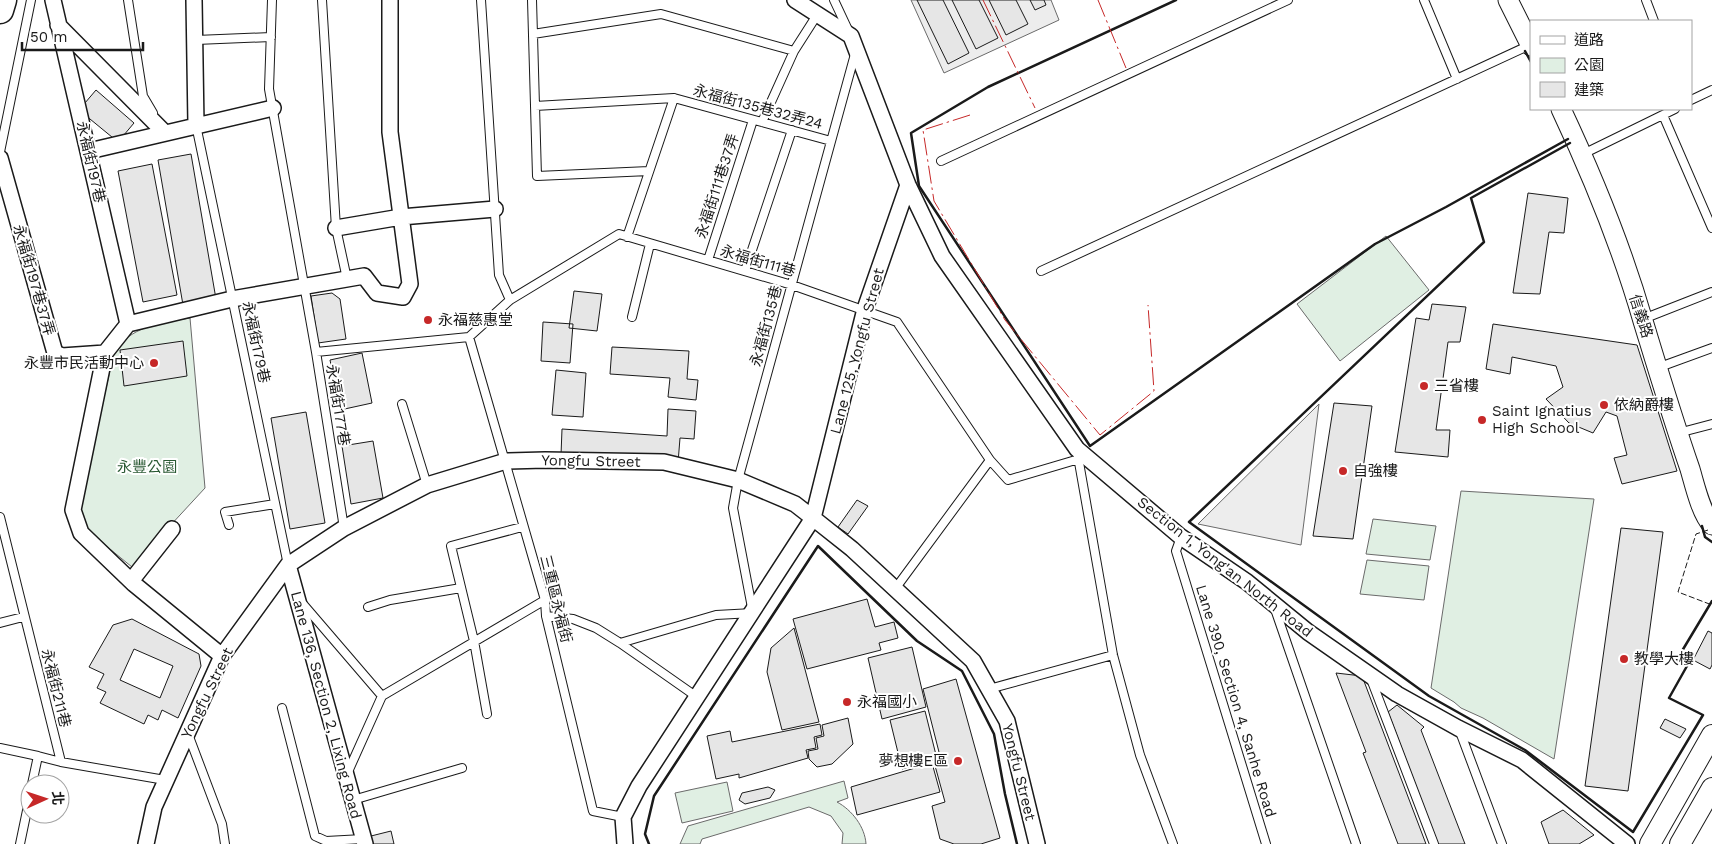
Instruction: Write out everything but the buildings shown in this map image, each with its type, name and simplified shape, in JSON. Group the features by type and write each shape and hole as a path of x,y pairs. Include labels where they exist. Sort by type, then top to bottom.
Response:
{"highway":[{"path":"0,10 2,0"}],"main road":[{"path":"1650,844 1712,735"},
{"path":"1680,844 1712,788"}],"street":[{"name":"永福街197巷","path":"53,0 57,24 89,151 128,324"},
{"path":"194,0 196,125"},
{"path":"222,656 131,581 81,533 73,510 105,353 128,324 232,299 364,276 377,293 403,298 410,284 390,132 390,0"},
{"path":"795,0 817,14 854,43"},
{"path":"1508,0 1530,46"},
{"path":"57,24 164,132"},
{"name":"Section 1, Yong'an North Road","path":"854,43 908,185 942,256 1078,454 1181,537 1273,602 1308,632 1397,694 1458,728 1522,760 1627,844"},
{"path":"89,151 273,108"},
{"name":"信義路","path":"1561,110 1583,154 1609,222 1643,319 1657,368 1707,520 1712,525"},
{"name":"永福街197巷37弄","path":"0,158 54,353 62,356 105,353"},
{"name":"Lane 125, Yongfu Street","path":"622,817 639,786 813,518 865,310 908,185"},
{"path":"336,228 401,217 494,209"},
{"name":"Yongfu Street","path":"146,844 154,807 222,656 288,565 344,528 426,485 506,461 545,460 664,462 738,480 795,504 813,518 852,549 973,661 1007,721 1037,844"},
{"path":"131,581 172,529"},
{"name":"Lane 136, Section 2, Lixing Road","path":"288,565 364,841"},
{"path":"622,817 625,844"}],"lane":[{"path":"0,152 31,0"},
{"path":"128,0 143,96 164,132"},
{"path":"272,0 269,89 316,352 344,528"},
{"path":"322,0 336,228 348,279"},
{"path":"481,0 498,275 510,300"},
{"path":"532,0 537,176 649,171"},
{"path":"834,0 854,43"},
{"path":"941,161 1288,0"},
{"path":"1424,0 1458,79"},
{"path":"1646,0 1654,20"},
{"path":"533,34 661,14 794,51"},
{"path":"762,122 794,51 817,14"},
{"path":"196,40 271,37"},
{"name":"永福街135巷","path":"753,613 734,508 738,480 831,142 854,43"},
{"path":"1041,271 1530,46"},
{"path":"1692,100 1712,90"},
{"path":"535,106 674,98"},
{"name":"永福街135巷32弄24","path":"627,237 674,98 831,142"},
{"path":"1583,154 1673,110"},
{"path":"1663,116 1712,228"},
{"name":"永福街111巷37弄","path":"708,260 753,120"},
{"name":"永福街179巷","path":"196,125 288,565"},
{"path":"745,271 792,130"},
{"path":"316,352 469,337 510,300 619,234 627,237"},
{"name":"永福街111巷","path":"627,237 792,285 897,322 990,460 1008,480 1078,454"},
{"path":"632,317 650,244"},
{"name":"永福街177巷","path":"304,286 344,528"},
{"path":"1643,319 1712,292"},
{"name":"三重區永福街","path":"469,337 506,461 522,527 545,600 546,616 593,811 622,817"},
{"path":"1657,368 1712,348"},
{"path":"402,404 426,485"},
{"path":"1678,433 1712,424"},
{"path":"1078,454 1113,655 1140,755 1173,844"},
{"path":"895,589 990,460"},
{"path":"229,525 225,512 275,504"},
{"name":"永福街211巷","path":"0,517 61,762"},
{"path":"487,714 474,641 451,546 522,527"},
{"name":"Lane 390, Section 4, Sanhe Road","path":"1181,537 1176,551 1266,844"},
{"path":"368,607 390,600 461,588"},
{"path":"296,597 382,696"},
{"path":"346,776 382,696 545,600"},
{"path":"1273,602 1356,844"},
{"path":"620,643 716,615 753,613"},
{"path":"546,616 573,619 596,628 697,697"},
{"path":"0,623 24,617"},
{"path":"989,689 1113,655"},
{"path":"1369,675 1434,844"},
{"path":"282,708 315,836 326,841 364,841"},
{"path":"1458,728 1502,844"},
{"path":"187,732 222,824 226,844"},
{"path":"0,748 61,762 165,780"},
{"path":"34,774 38,756"},
{"path":"353,800 462,768"},
{"path":"20,844 24,824"}],"green space":[{"path":"1386,236 1429,290 1340,361 1297,304"},
{"name":"永豐公園","path":"190,318 205,488 132,567 84,528 81,509 115,348 132,334 150,326"},
{"path":"1461,491 1594,499 1554,759 1483,718 1461,708 1431,688"},
{"path":"1373,519 1436,526 1430,560 1366,554"},
{"path":"1367,560 1429,566 1424,600 1360,594"},
{"path":"844,781 848,798 837,802 853,814 863,831 866,844 842,844 843,833 831,816 809,807 702,839 700,844 680,844 688,826"},
{"path":"727,782 733,811 682,823 675,793"}],"shaded area":[{"path":"911,0 1051,0 1059,20 944,73"},
{"path":"1319,404 1301,545 1198,524"}],"fence":[{"path":"1708,530 1696,534 1678,592 1712,605"}],"wall":[{"path":"1176,0 988,87 911,133 919,186 1090,446 1375,244 1568,139"},
{"path":"1525,51 1530,60"},
{"path":"1570,143 1471,198 1484,242 1189,522 1429,696 1525,750 1633,832 1703,715 1669,698 1687,666 1676,661 1712,601"},
{"path":"1702,526 1705,537 1712,542"},
{"path":"649,844 645,834 654,796 818,546 917,641 962,671 994,734 1005,794 1017,844"}],"power":[{"path":"983,0 1035,108"},
{"path":"1098,0 1126,68"},
{"path":"970,115 923,130 934,201 1005,320 1100,435 1154,391 1148,305"}],"place":[{"name":"永福慈惠堂","path":"428,320"},
{"name":"永豐市民活動中心","path":"154,363"},
{"name":"三省樓","path":"1424,386"},
{"name":"依納爵樓","path":"1604,405"},
{"name":"Saint Ignatius High School","path":"1482,420"},
{"name":"自強樓","path":"1343,471"},
{"name":"教學大樓","path":"1624,659"},
{"name":"永福國小","path":"847,702"},
{"name":"夢想樓E區","path":"958,761"}]}
